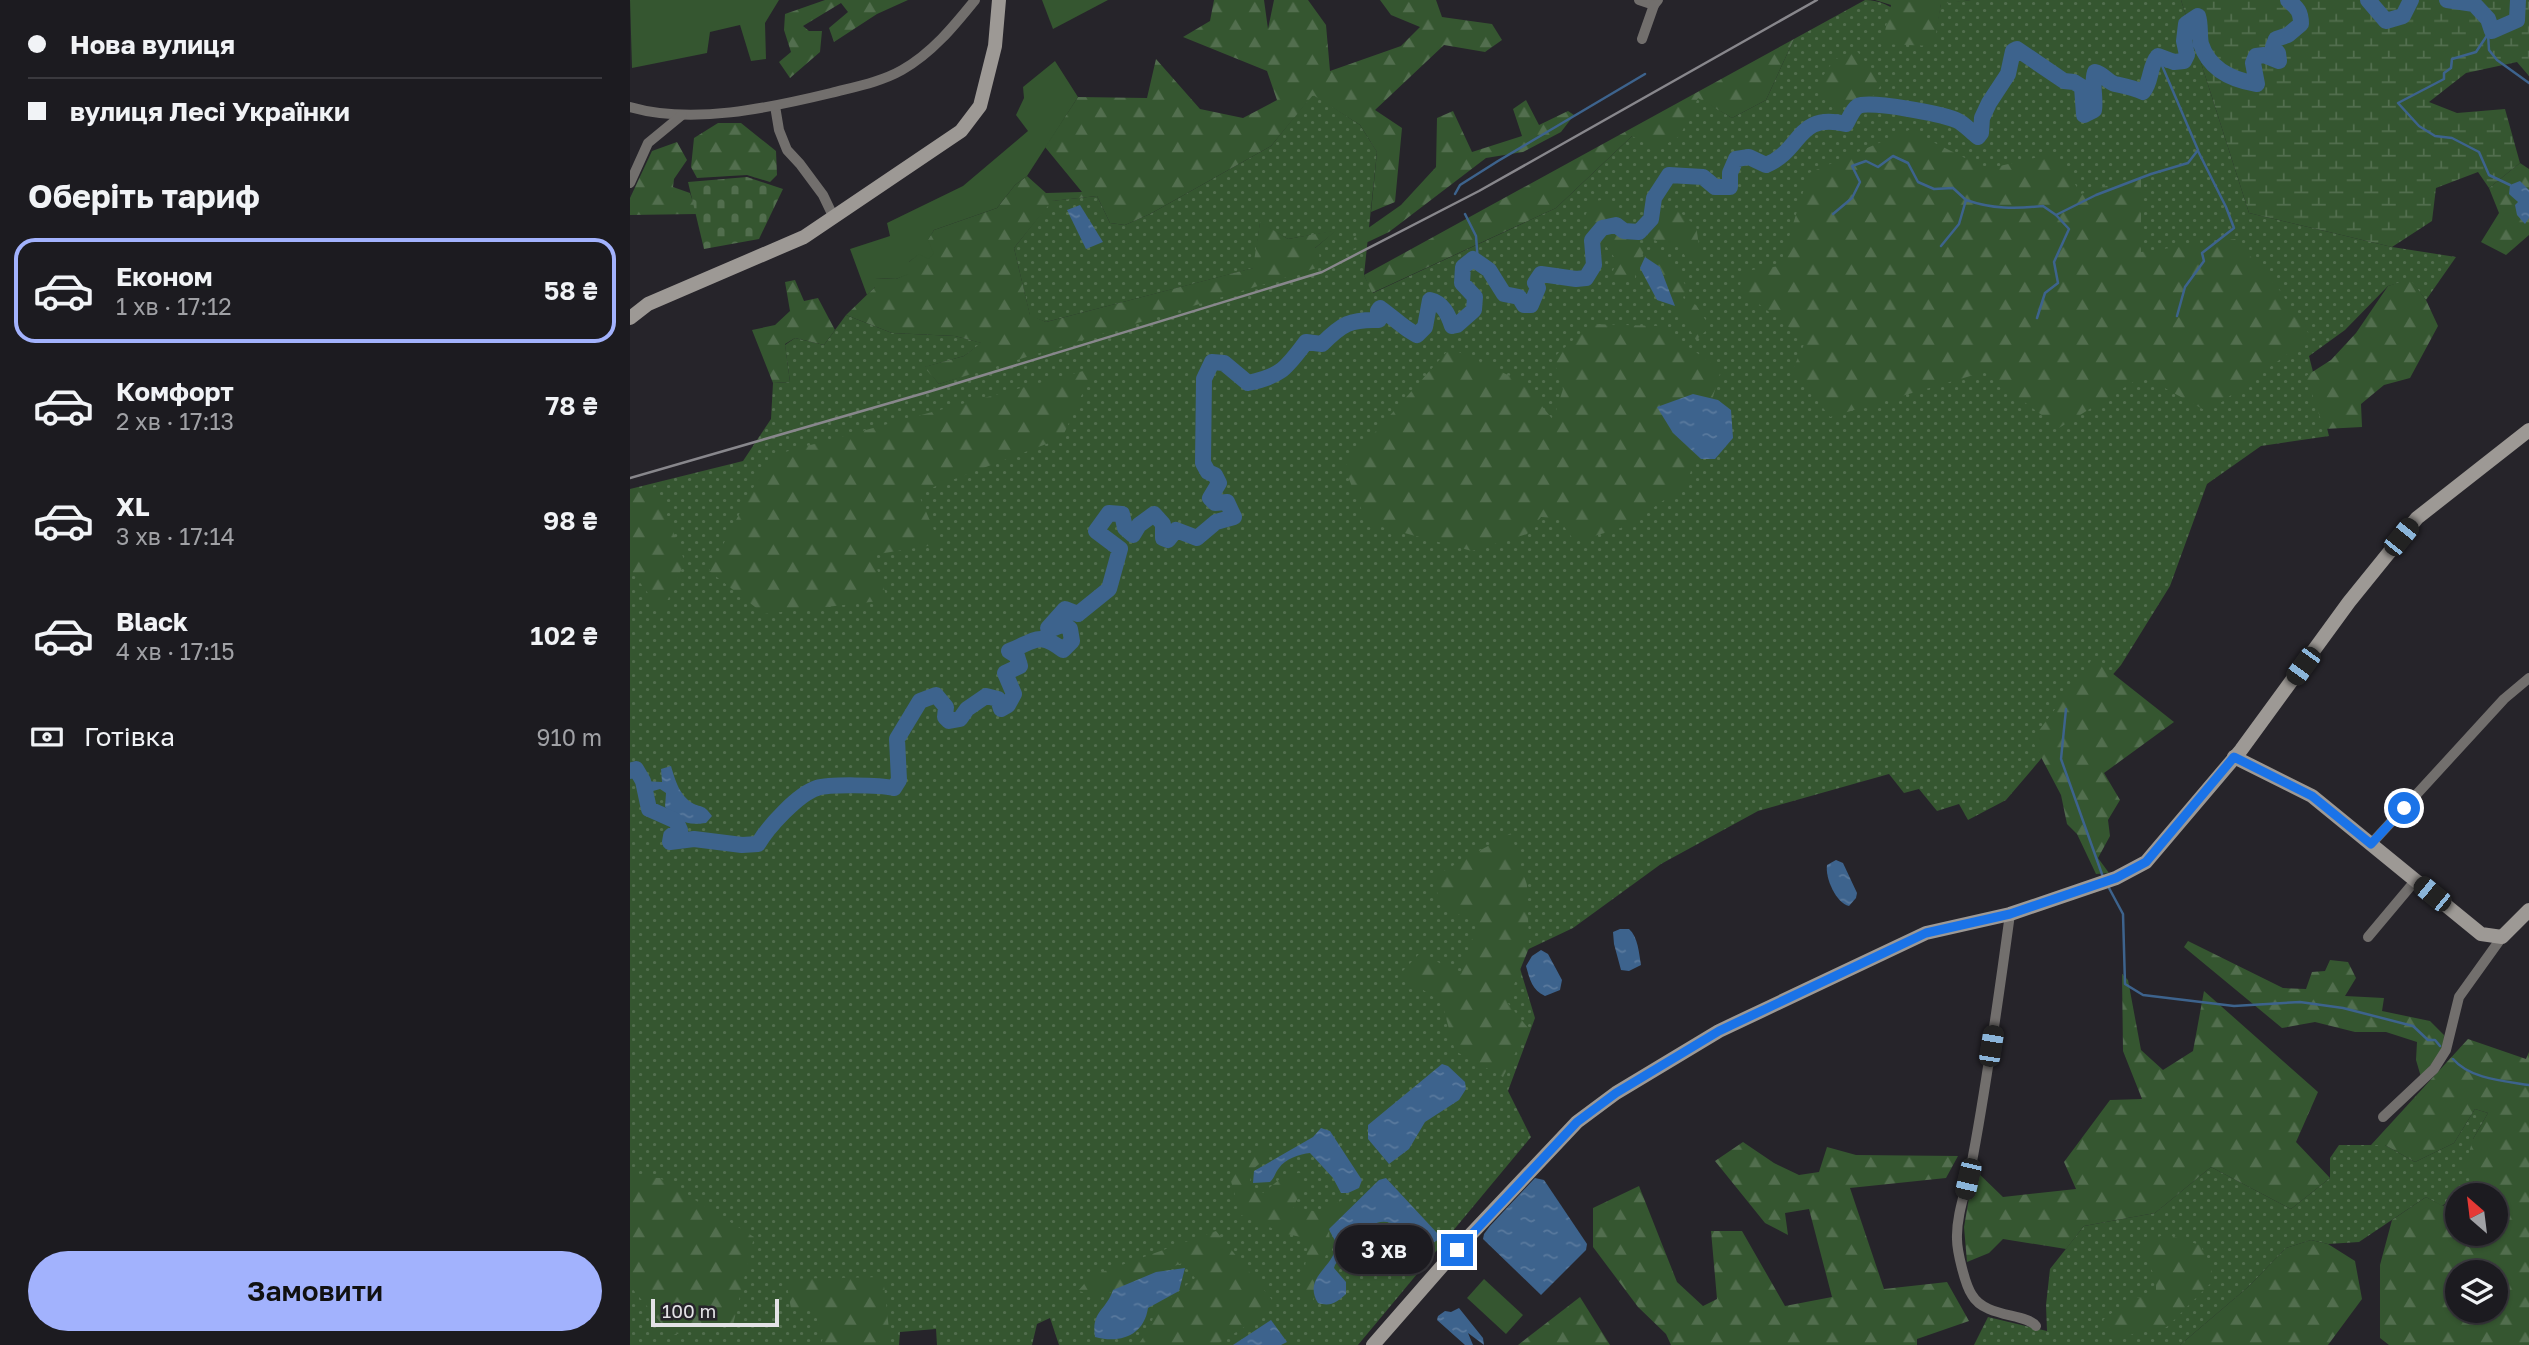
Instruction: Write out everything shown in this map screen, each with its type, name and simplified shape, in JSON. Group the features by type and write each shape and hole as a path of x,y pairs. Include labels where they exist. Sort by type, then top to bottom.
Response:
{"street":[{"path":"630,107 651,113 682,115 775,106 862,85 901,71 948,33 975,0"},
{"path":"630,318 648,303 804,237 961,131 980,106 995,46 999,0"},
{"path":"1640,0 1656,3 1642,39"},
{"path":"775,106 779,130 787,150 823,195 834,218"},
{"path":"630,183 648,143 682,115"},
{"path":"1373,1345 1457,1250 1577,1122 1616,1093 1719,1031 1926,933 2010,914 2116,878 2146,862 2234,757 2349,602 2417,518 2529,430"},
{"path":"2371,844 2504,699 2529,678"},
{"path":"2234,757 2312,796 2481,934 2502,937"},
{"path":"2368,937 2415,881"},
{"path":"2383,1117 2434,1069 2446,1051 2459,997 2502,937 2529,910"},
{"path":"2010,914 1973,1157 1958,1222 1957,1240 1968,1287 1979,1304 1994,1312 2032,1321 2036,1326"}],"green space":[{"path":"630,0 779,0 765,23 766,59 751,61 740,25 710,32 707,53 632,68"},
{"path":"825,0 908,0 877,14 834,42 829,28 848,12 841,3 803,26 809,31 822,31 820,52 790,78 779,62 791,52 784,30 785,14"},
{"path":"1042,0 1108,0 1053,29"},
{"path":"1214,0 1264,0 1268,29 1274,0 1308,0 1326,25 1330,71 1401,46 1420,27 1391,15 1380,0 1436,0 1442,17 1492,24 1502,40 1485,52 1444,45 1375,110 1402,128 1395,202 1371,212 1377,152 1360,125 1313,95 1271,146 1150,214 1125,225 1110,223 1097,196 1052,201 1014,248 1030,315 1046,322 1253,268 1260,222 1288,239 1337,230 1315,248 1319,251 1320,267 939,384 924,367 964,356 981,343 955,336 892,333 846,315 875,287 875,278 896,279 909,273 909,262 919,253 934,230 997,208 1015,185 1027,176 1046,193 1082,192 1045,147 1078,97 1147,98 1156,59 1200,109 1243,118 1277,100 1267,71 1183,37 1210,21"},
{"path":"1865,0 1876,1 1894,10 1933,46 1941,3 1971,0 2181,0 2249,213 2392,247 2456,257 2426,300 2410,280 2388,286 2345,330 2309,356 2329,436 2261,446 2207,484 2170,586 2121,665 2006,800 1968,820 1959,804 1937,811 1919,789 1904,793 1889,774 1758,811 1661,864 1573,928 1516,955 1535,1018 1508,1091 1531,1137 1358,1345 1059,1345 1050,1318 1037,1324 1032,1345 937,1345 936,1329 900,1332 899,1345 630,1345 630,489 743,461 771,419 773,383 790,382 785,345 795,338 824,345 846,315 892,333 955,336 982,343 964,356 925,367 939,384 1029,354 1314,249 1335,231 1288,239 1260,223 1254,268 1046,322 1030,316 1014,248 1051,201 1097,196 1110,223 1125,225 1150,214 1271,146 1313,94 1360,125 1377,152 1364,275 1373,293 1556,208 1632,136 1698,97 1732,118 1766,100 1794,39"},
{"path":"1875,0 1971,0 1941,4 1934,46 1882,44 1891,5"},
{"path":"2181,0 2529,0 2529,76 2517,62 2466,73 2429,102 2457,113 2505,109 2520,163 2489,188 2478,172 2436,188 2432,221 2392,247 2249,213"},
{"path":"1794,39 1766,100 1732,118 1698,98 1680,136 1656,150 1632,136 1556,208 1372,293 1364,275"},
{"path":"1856,50 1882,83 1875,95 1835,110 1818,83 1834,60"},
{"path":"1055,61 1078,97 1027,176 1015,185 997,208 934,230 928,240 934,254 928,259 919,254 909,262 909,274 896,279 875,278 875,287 867,295 850,249 890,236 887,223 963,186 1028,131 1016,115 1024,98 1023,87"},
{"path":"1526,100 1539,125 1568,111 1574,115 1561,132 1523,152 1486,158 1389,232 1353,249 1354,238 1401,205 1436,167 1437,118 1453,111 1472,152 1522,136 1513,109"},
{"path":"718,123 741,123 776,151 777,175 770,182 747,175 697,178 691,167 694,138"},
{"path":"1909,130 1987,169 2056,153 2081,194 2141,175 2141,252 2235,239 2278,288 2311,337 2208,412 2143,376 2059,428 1984,372 1830,417 1793,369 1806,340 1739,289 1744,271 1780,266 1809,173"},
{"path":"677,142 687,160 674,179 673,187 690,193 697,214 630,215 630,198 652,151"},
{"path":"2520,163 2529,169 2529,235 2506,255 2481,242 2499,213 2489,188"},
{"path":"747,177 783,189 759,239 704,249 688,182"},
{"path":"1605,199 1615,211 1618,220 1598,226 1584,218 1592,202"},
{"path":"1677,210 1696,226 1701,258 1687,260 1678,242 1666,246 1647,236 1657,213"},
{"path":"1612,231 1630,238 1645,250 1636,266 1635,278 1622,284 1612,273 1617,261 1600,238"},
{"path":"1649,250 1661,251 1672,261 1687,288 1683,298 1696,305 1710,327 1696,340 1675,306 1660,267 1645,257"},
{"path":"2410,279 2426,300 2438,326 2410,378 2384,385 2361,404 2362,427 2324,429 2306,376 2331,360 2356,333 2388,286"},
{"path":"795,280 804,301 818,298 835,330 824,345 795,338 785,344 790,382 773,383 752,330 775,325 790,311 785,282"},
{"path":"1591,324 1659,326 1721,370 1687,484 1627,526 1575,542 1558,518 1541,517 1527,534 1472,551 1367,523 1344,467 1450,348 1523,382 1553,420 1563,389 1553,358"},
{"path":"1094,368 1062,438 918,493 940,544 872,555 888,600 764,614 709,571 770,456"},
{"path":"656,487 685,562 662,612 630,572 630,492"},
{"path":"2093,658 2174,722 2104,773 2120,800 2108,820 2110,836 2098,858 2109,873 2096,874 2077,834 2067,824 2061,795 2032,740"},
{"path":"1511,833 1527,885 1529,948 1507,1002 1528,1028 1503,1077 1455,1051 1442,1003 1400,974 1420,953 1461,974 1478,920 1442,910 1433,877"},
{"path":"2188,941 2283,988 2306,989 2312,972 2325,971 2330,960 2348,962 2356,978 2345,996 2384,998 2382,1011 2430,1021 2444,1035 2443,1051 2421,1077 2416,1060 2417,1042 2386,1032 2355,1032 2315,1022 2282,1028 2184,947"},
{"path":"2122,974 2128,980 2141,1050 2163,1070 2193,1051 2204,991 2318,1092 2296,1142 2330,1178 2291,1209 2211,1167 2155,1213 2084,1226 2066,1249 2003,1239 1989,1253 1967,1262 1964,1227 1974,1169 2003,1197 2076,1189 2064,1162 2110,1100 2142,1099 2123,1051"},
{"path":"2468,1039 2526,1059 2529,1052 2529,1345 2389,1345 2380,1338 2380,1265 2392,1220 2426,1197 2443,1206 2445,1204 2445,1246 2508,1246 2508,1183 2473,1183 2465,1166 2473,1139 2488,1113 2475,1109 2454,1143 2415,1162 2385,1145 2371,1145"},
{"path":"2475,1109 2488,1113 2473,1139 2474,1181 2445,1183 2445,1204 2442,1206 2426,1197 2359,1242 2328,1244 2311,1240 2286,1248 2248,1287 2180,1345 1974,1345 1988,1317 2047,1331 2046,1305 2050,1269 2084,1226 2155,1213 2211,1167 2291,1209 2330,1178 2330,1158 2339,1145 2385,1145 2415,1162 2454,1143"},
{"path":"1743,1142 1774,1163 1799,1175 1819,1172 1827,1147 1856,1155 1958,1156 1946,1178 1850,1188 1884,1289 1947,1282 1969,1321 1917,1339 1917,1345 1671,1345 1666,1334 1638,1307 1593,1247 1593,1208 1639,1186 1677,1282 1703,1306 1717,1299 1711,1231 1742,1231 1785,1306 1832,1297 1809,1209 1785,1213 1788,1235 1765,1223 1715,1161"},
{"path":"1266,1148 1269,1156 1253,1169 1248,1189 1263,1193 1286,1174 1300,1173 1304,1184 1293,1208 1321,1212 1344,1199 1351,1208 1329,1229 1330,1245 1314,1284 1311,1306 1301,1294 1309,1239 1283,1233 1241,1215 1230,1178 1255,1153"},
{"path":"630,1177 660,1178 754,1237 733,1325 671,1335 630,1286"},
{"path":"1216,1231 1277,1306 1216,1345 1138,1345 1149,1329 1156,1310 1195,1278 1182,1263 1102,1296 1078,1291 1091,1276"},
{"path":"2165,1234 2200,1245 2212,1266 2212,1282 2168,1326 2157,1333 2142,1330 2119,1340 2103,1320 2131,1298 2156,1296 2156,1278 2138,1246"},
{"path":"2311,1240 2328,1244 2355,1261 2362,1299 2328,1345 2180,1345 2248,1287 2286,1248"},
{"path":"883,1277 890,1338 871,1345 821,1345 823,1337 814,1310 791,1309 786,1279"},
{"path":"1484,1279 1523,1315 1506,1334 1467,1298"},
{"path":"1580,1297 1610,1345 1518,1345"}],"water":[{"path":"2520,181 2529,190 2529,218 2525,224 2517,215 2515,205 2518,202 2509,194 2510,185"},
{"path":"1080,205 1103,242 1086,249 1067,210"},
{"path":"1645,257 1660,267 1675,306 1657,300 1640,268"},
{"path":"1693,394 1718,400 1731,410 1733,438 1715,459 1701,459 1673,433 1657,407"},
{"path":"671,766 685,797 705,808 712,816 706,823 693,824 679,819 665,807 666,793 660,789 646,793 643,781 662,782 661,769"},
{"path":"1836,860 1843,863 1857,893 1849,906 1836,895 1828,876 1827,865"},
{"path":"1629,929 1632,932 1639,950 1641,965 1629,971 1621,970 1614,944 1613,932"},
{"path":"1541,950 1548,954 1562,980 1560,990 1545,996 1534,988 1526,966 1532,956"},
{"path":"1442,1064 1448,1066 1465,1082 1466,1089 1459,1100 1425,1122 1409,1149 1389,1164 1368,1139 1368,1125"},
{"path":"1321,1128 1330,1131 1362,1180 1359,1188 1341,1193 1333,1178 1310,1153 1285,1162 1270,1182 1253,1183 1254,1171 1313,1137"},
{"path":"1386,1178 1438,1234 1439,1239 1422,1249 1406,1249 1396,1239 1397,1226 1379,1222 1370,1226 1361,1232 1335,1265 1334,1268 1346,1282 1346,1294 1334,1303 1318,1303 1314,1294 1316,1279 1331,1260 1336,1245 1329,1229 1379,1180"},
{"path":"1535,1178 1544,1180 1587,1244 1586,1250 1541,1295 1483,1239 1490,1226"},
{"path":"1185,1268 1179,1291 1148,1308 1142,1325 1136,1331 1122,1338 1095,1337 1097,1316 1113,1290 1156,1272"},
{"path":"1459,1308 1483,1338 1484,1345 1468,1333 1473,1345 1465,1345 1437,1320 1445,1311 1451,1312"},
{"path":"1271,1320 1287,1342 1281,1345 1233,1345"}],"waterway":[{"path":"630,771 636,769 643,781 649,809 676,821 680,830 671,836 670,842 694,839 742,845 758,844 784,812 809,791 855,785 894,788 899,780 897,739 920,701 936,695 946,707 945,717 949,721 960,719 967,709 986,696 998,699 1001,709 1008,705 1014,694 1005,673 1020,666 1017,656 1009,651 1030,641 1042,639 1063,650 1072,641 1070,629 1064,624 1048,628 1065,609 1078,614 1109,589 1120,549 1096,531 1109,513 1122,514 1125,528 1133,535 1139,525 1154,514 1163,524 1163,538 1168,540 1176,530 1197,538 1216,522 1234,517 1227,502 1215,503 1210,498 1219,483 1203,463 1204,379 1212,362 1224,363 1248,383 1259,380 1282,370 1306,342 1322,344 1347,324 1379,320 1380,308 1417,335 1425,327 1430,300 1444,310 1452,326 1457,325 1474,310 1475,297 1462,283 1463,267 1473,259 1489,270 1504,294 1519,297 1524,305 1531,305 1538,288 1535,283 1541,274 1586,278 1594,265 1592,240 1602,228 1616,225 1624,231 1639,232 1651,219 1654,198 1669,175 1703,177 1715,187 1730,187 1730,173 1736,159 1749,157 1766,165 1787,151 1808,128 1818,123 1846,124 1858,106 1890,106 1948,117 1962,123 1978,137 1981,133 1982,118 2008,74 2013,51 2017,49 2064,81 2074,82 2082,87 2084,115 2094,110 2095,72 2112,83 2143,92 2158,56 2174,62 2184,61 2187,55 2184,41 2186,24 2198,16 2201,44 2216,67 2239,80 2257,84 2253,63 2256,56 2264,55 2279,61 2278,53 2273,47 2276,39 2288,35 2301,24 2298,10 2288,0"},
{"path":"2368,0 2386,21 2403,16 2411,0"},
{"path":"2447,0 2474,4 2488,19 2492,31 2517,20 2518,0"},
{"path":"2492,31 2488,34 2489,50 2497,60 2529,83"},
{"path":"2488,34 2476,52 2452,59 2451,68 2444,73 2444,79 2398,103 2419,126 2435,136 2452,138 2479,152 2489,175 2510,185"},
{"path":"1941,246 1959,224 1966,200 2004,208 2043,206 2056,215 2096,195 2188,163 2198,150 2158,56"},
{"path":"1455,194 1460,185 1645,74"},
{"path":"2177,316 2185,287 2204,261 2202,253 2234,228 2198,151"},
{"path":"1833,214 1852,198 1860,182 1852,166 1866,161 1878,167 1893,156 1908,163 1918,182 1934,189 1953,188 1966,200"},
{"path":"1465,214 1476,236 1478,263"},
{"path":"2037,318 2045,293 2058,283 2054,262 2069,229 2056,215"},
{"path":"2066,709 2061,759 2103,877"},
{"path":"2109,888 2123,914 2125,984 2143,995 2234,1006 2300,1002 2343,1008 2413,1026 2428,1040 2435,1040 2440,1046"},
{"path":"2453,1059 2460,1066 2478,1075 2529,1085"}],"railway":[{"path":"630,478 928,392 1322,272 1479,191 1817,0"}],"route":[{"path":"1457,1250 1577,1122 1616,1093 1719,1031 1926,933 2010,914 2116,878 2146,862 2234,757 2312,796 2371,844 2404,808"}]}
